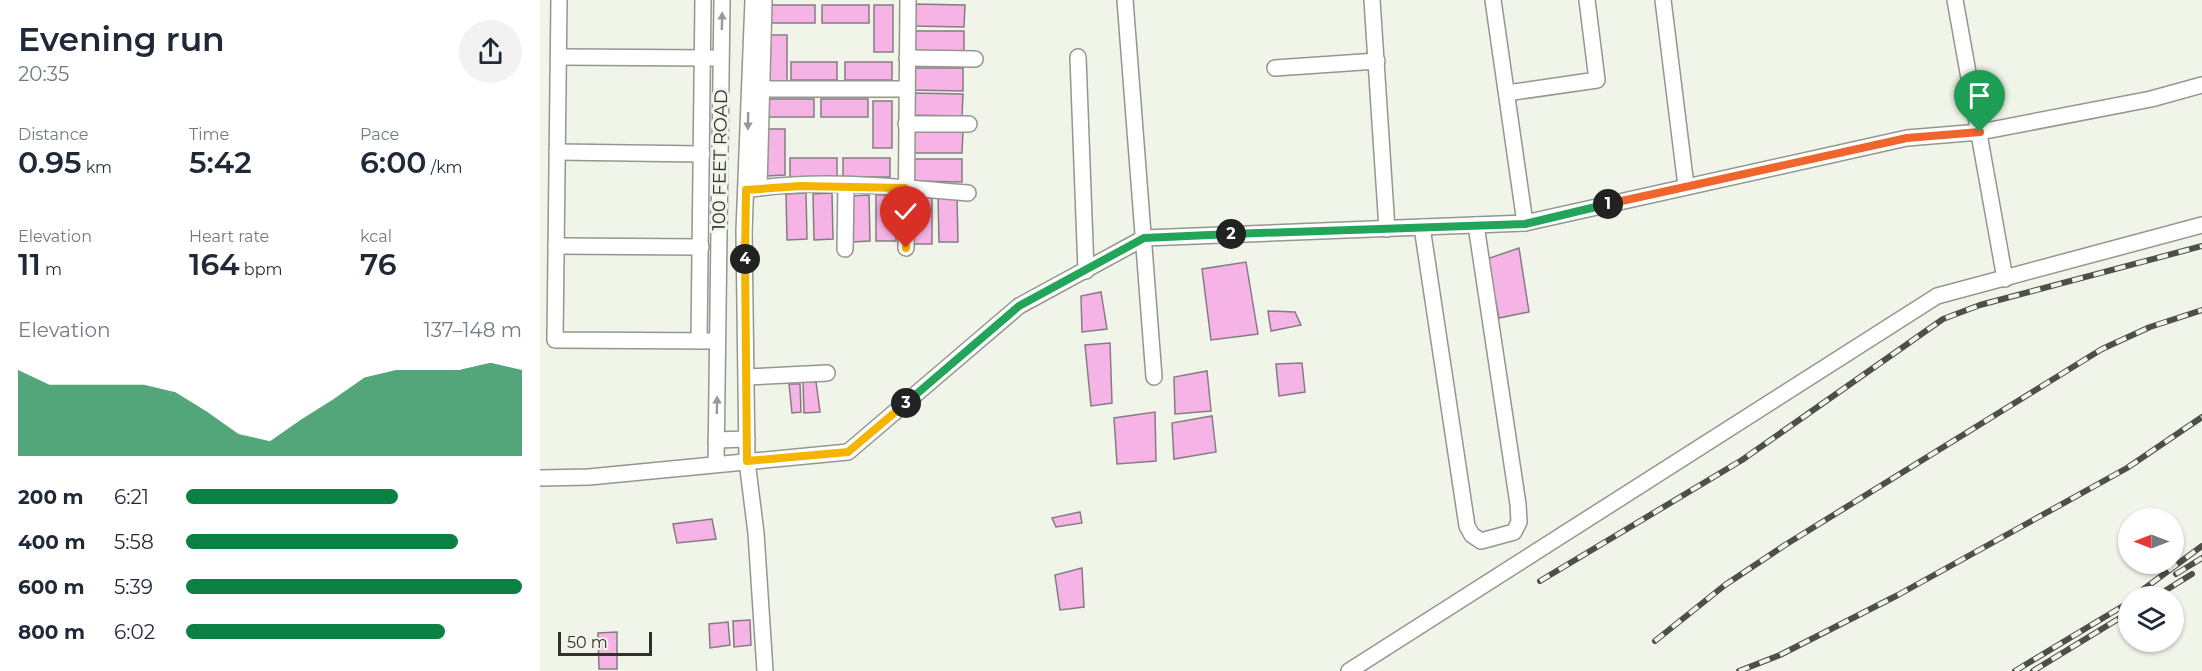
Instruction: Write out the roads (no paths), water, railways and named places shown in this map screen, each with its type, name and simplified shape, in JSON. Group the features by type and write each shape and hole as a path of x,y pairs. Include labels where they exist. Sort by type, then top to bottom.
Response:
{"street":[{"path":"559,0 555,340 717,341"},
{"path":"699,341 703,0"},
{"name":"100 FEET ROAD","path":"716,464 722,0"},
{"path":"753,0 755,89 753,189 744,231 747,461 756,533 765,671"},
{"path":"755,89 764,0"},
{"path":"906,248 908,0"},
{"path":"1125,0 1154,377"},
{"path":"1372,0 1387,229"},
{"path":"1493,0 1525,224"},
{"path":"1507,93 1597,80 1587,0"},
{"path":"1663,0 1686,186"},
{"path":"1955,0 2005,279"},
{"path":"560,57 721,58"},
{"path":"1078,57 1086,271"},
{"path":"907,58 975,59"},
{"path":"1275,68 1377,61"},
{"path":"540,478 589,477 848,452 1019,306 1144,238 1525,224 1907,138 1980,132 2151,99 2202,85"},
{"path":"755,89 907,89"},
{"path":"906,124 969,124"},
{"path":"557,152 702,154"},
{"path":"753,189 846,186 968,193"},
{"path":"845,249 846,186"},
{"path":"1422,227 1467,526 1472,536 1481,541 1514,532 1519,522 1476,225"},
{"path":"1349,671 1937,296 2202,225"},
{"path":"556,246 700,247"},
{"path":"747,377 827,373"},
{"path":"716,440 747,439"}],"railway":[{"path":"1540,581 1742,460 1943,319 1980,305 2202,246"},
{"path":"1655,641 1725,585 1785,545 2102,349 2150,327 2202,310"},
{"path":"1739,671 1780,655 1898,595 2127,468 2202,417"},
{"path":"2148,586 2202,546"},
{"path":"2184,569 2202,558"},
{"path":"2173,586 2192,574"},
{"path":"2015,671 2118,609"},
{"path":"2033,671 2118,619"}]}
